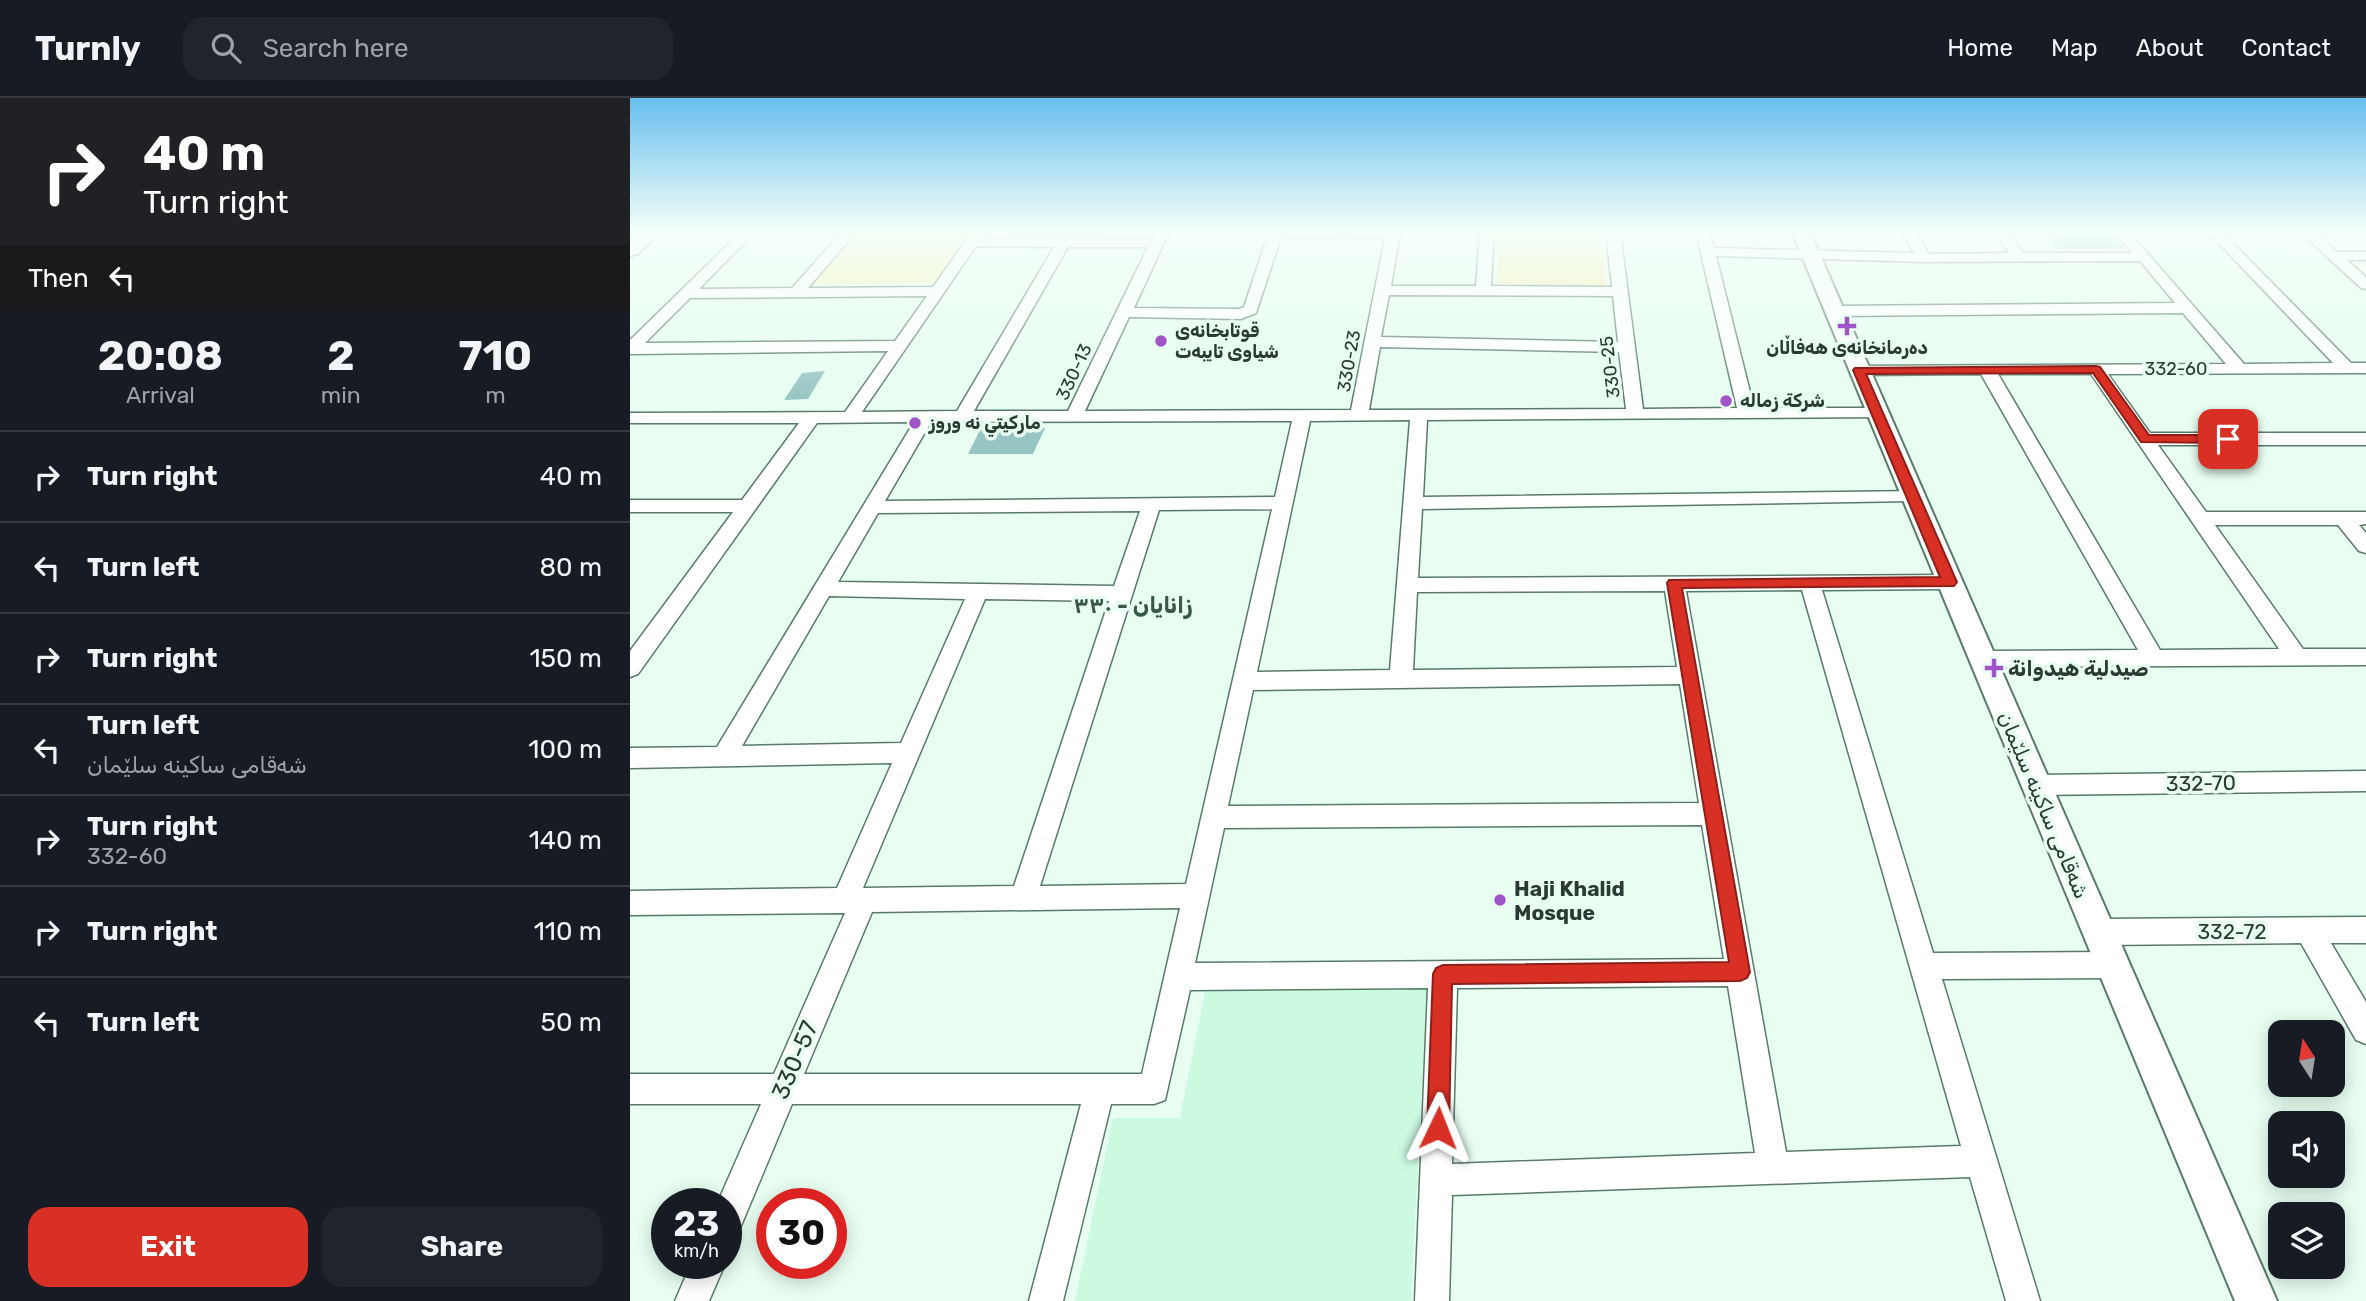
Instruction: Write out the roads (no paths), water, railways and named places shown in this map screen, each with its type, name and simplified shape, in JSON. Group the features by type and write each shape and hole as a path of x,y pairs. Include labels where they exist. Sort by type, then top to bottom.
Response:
{"street":[{"path":"631,348 691,288"},
{"path":"797,292 800,288"},
{"path":"850,417 940,288"},
{"path":"964,416 1037,288"},
{"name":"330-13","path":"1074,416 1135,288"},
{"path":"1124,312 1241,314 1251,310 1258,288"},
{"name":"330-25","path":"1620,288 1635,414"},
{"path":"1718,288 1747,413"},
{"name":"شەقامی ساکینە سلێمان","path":"1824,288 2256,1301"},
{"path":"2170,288 2239,368"},
{"path":"2270,288 2348,369"},
{"path":"1382,290 1620,292"},
{"name":"330-23","path":"1359,415 1382,290"},
{"path":"685,294 938,291"},
{"path":"1834,312 2186,308"},
{"path":"1373,342 1627,347"},
{"path":"631,348 900,346"},
{"path":"2096,369 2297,658"},
{"name":"332-60","path":"1859,370 2366,369"},
{"path":"1987,370 2154,658"},
{"path":"630,418 1877,413"},
{"path":"630,1089 1154,1089 1301,415"},
{"path":"1401,678 1419,415"},
{"path":"724,756 926,416"},
{"path":"630,668 812,417"},
{"path":"2146,439 2366,439"},
{"path":"1413,503 1912,495"},
{"path":"873,507 1282,503"},
{"path":"1023,898 1151,505"},
{"path":"630,506 747,506"},
{"path":"2343,518 2366,546"},
{"path":"2202,519 2366,518"},
{"path":"1408,585 1949,582"},
{"path":"1674,583 1773,1168"},
{"path":"1810,583 2023,1301"},
{"path":"824,589 1121,594"},
{"name":"330-57","path":"740,1188 783,1089 909,753 978,592"},
{"path":"1982,659 2366,656"},
{"path":"1243,681 1689,675"},
{"path":"630,758 909,753"},
{"name":"332-70","path":"2036,785 2366,781"},
{"path":"1214,817 1713,814"},
{"path":"630,903 1196,896"},
{"name":"332-72","path":"2099,932 2366,930"},
{"path":"2309,931 2366,1030"},
{"path":"1923,965 2113,965"},
{"path":"1178,977 1740,972"},
{"path":"1432,1301 1443,974"},
{"path":"1046,1301 1100,1087"},
{"path":"1436,1180 1981,1161"},
{"path":"692,1301 702,1279"}],"place":[{"name":"دەرمانخانەی هەفاڵان","path":"1847,326"},
{"name":"قوتابخانەی شیاوی تایبەت","path":"1161,341"},
{"name":"شركة زماله","path":"1726,401"},
{"name":"ماركيتي نه وروز","path":"915,423"},
{"name":"صيدلية هيدوانة","path":"1994,668"},
{"name":"Haji Khalid Mosque","path":"1500,900"}],"district":[{"name":"زانایان - ٣٣٠","path":"1133,605"}]}
